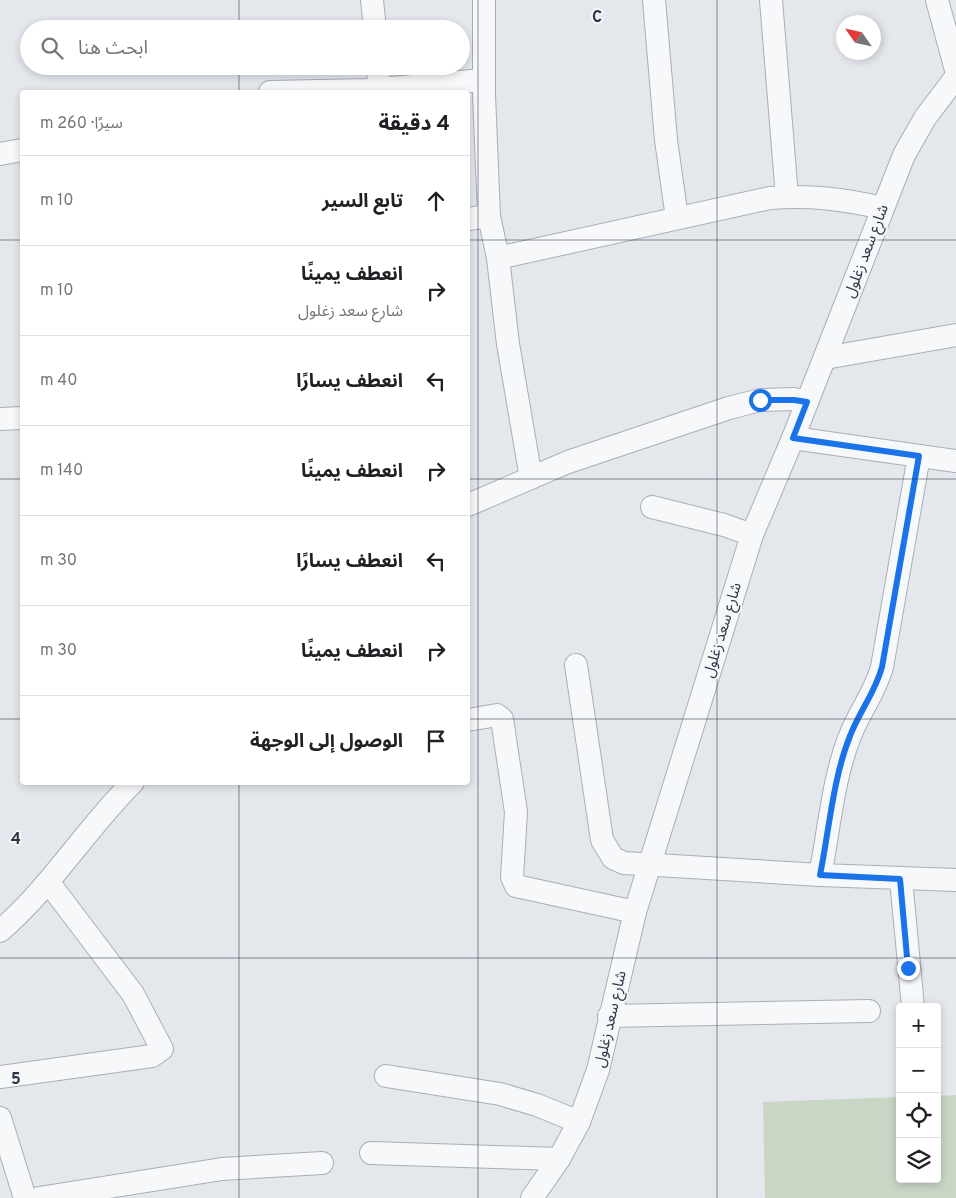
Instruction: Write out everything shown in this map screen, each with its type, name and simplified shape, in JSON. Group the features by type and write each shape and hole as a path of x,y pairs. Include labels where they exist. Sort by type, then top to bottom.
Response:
{"street":[{"path":"372,0 374,20"},
{"path":"484,0 478,217 498,258 508,344 531,478"},
{"path":"654,0 666,140 677,218"},
{"path":"770,0 787,197"},
{"path":"936,0 956,70"},
{"path":"378,75 379,89"},
{"name":"شارع سعد زغلول","path":"532,1198 559,1159 579,1122 598,1070 609,1016 635,912 752,535 825,358 904,155 925,118 956,77"},
{"path":"343,90 379,89 483,80"},
{"path":"0,154 20,150"},
{"path":"498,258 770,198 801,196 840,199 883,208"},
{"path":"825,358 956,335"},
{"path":"470,504 568,462 729,408 760,400 807,402"},
{"path":"0,419 20,418"},
{"path":"793,438 956,461"},
{"path":"820,875 841,762 850,735 877,687 882,667 919,456"},
{"path":"652,507 724,525 752,535"},
{"path":"576,665 602,840 613,858 624,863 650,863 820,875 956,880"},
{"path":"470,720 498,715 502,719 516,812 512,877 516,886 635,912"},
{"path":"0,930 32,902 49,883 93,826 129,785"},
{"path":"900,879 913,1003"},
{"path":"0,1077 152,1056 157,1055 162,1049 133,994 49,883"},
{"path":"609,1016 869,1011"},
{"path":"386,1076 500,1094 536,1105 579,1122"},
{"path":"0,1118 25,1198"},
{"path":"371,1153 559,1159"},
{"path":"39,1198 214,1170 322,1164"}],"green space":[{"path":"956,1095 956,1198 765,1198 763,1102 896,1097 896,1183 941,1183 941,1096"}],"route":[{"path":"760,400 778,399 807,402 793,438 919,456 882,667 877,687 850,735 841,762 820,875 900,879 908,968"}]}
